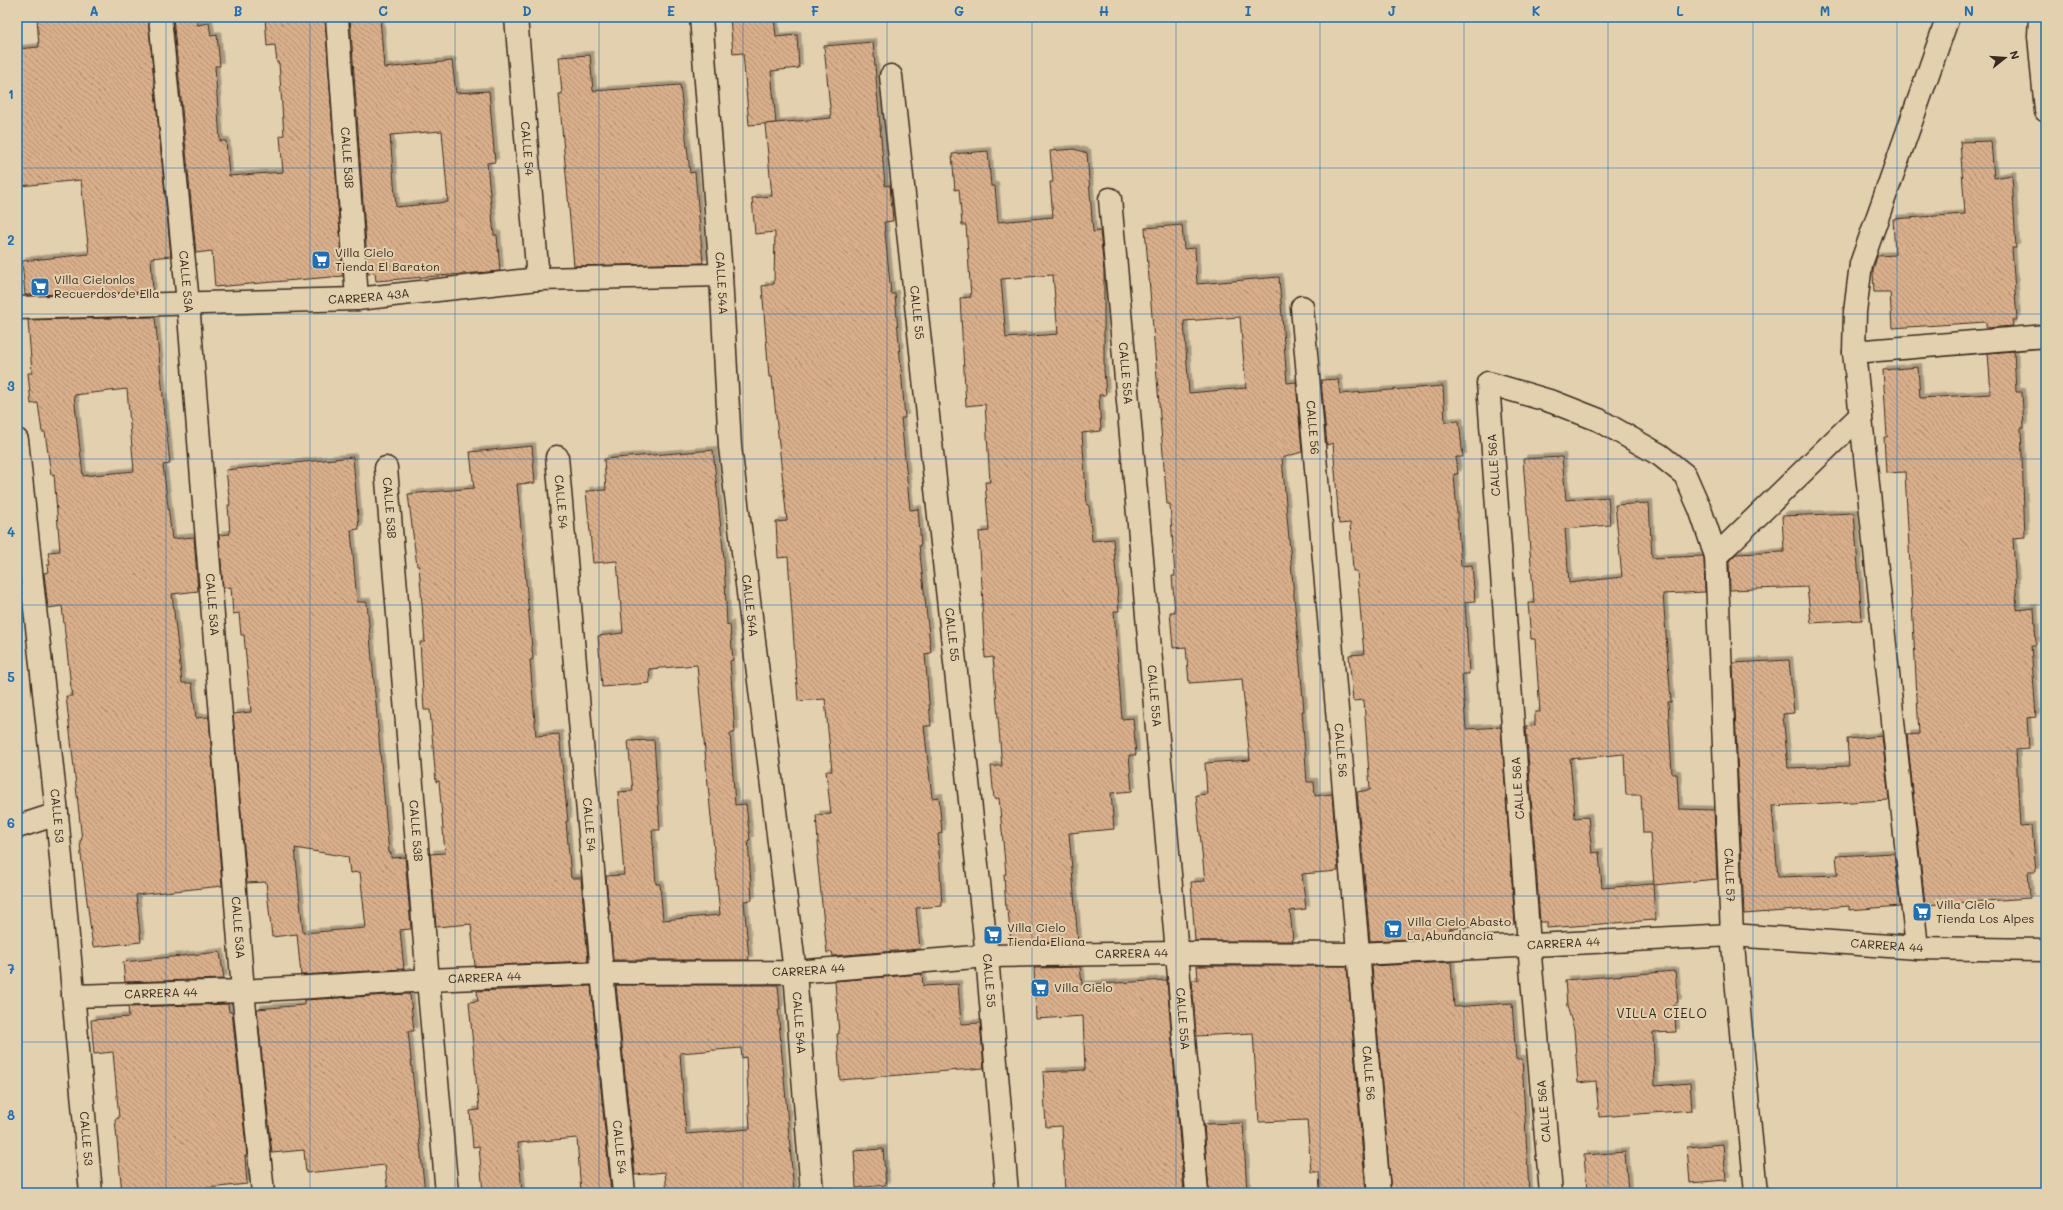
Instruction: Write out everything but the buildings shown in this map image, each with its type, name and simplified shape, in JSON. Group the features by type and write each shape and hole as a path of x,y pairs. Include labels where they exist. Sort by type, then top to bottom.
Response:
{"street":[{"name":"CALLE 53A","path":"160,17 188,303 243,991 263,1193"},
{"name":"CALLE 53B","path":"337,17 357,299"},
{"name":"CALLE 54","path":"516,17 538,279"},
{"name":"CALLE 54A","path":"701,17 721,275 730,447 795,972 812,1193"},
{"path":"2040,17 2039,36 2046,111"},
{"path":"1917,948 1854,352 1855,312 1861,264 1943,19"},
{"name":"CALLE 55","path":"891,76 987,956 1007,1193"},
{"name":"CALLE 55A","path":"1110,199 1197,1193"},
{"name":"CARRERA 43A","path":"17,308 357,299 538,279 721,275"},
{"name":"CALLE 56","path":"1302,307 1379,1193"},
{"path":"1854,352 2046,336"},
{"name":"CALLE 57","path":"1488,383 1553,402 1599,420 1660,455 1685,475 1700,509 1716,556 1732,935 1756,1193"},
{"name":"CALLE 56A","path":"1488,383 1529,944 1551,1193"},
{"path":"1716,556 1861,415"},
{"name":"CALLE 53","path":"17,440 57,814 91,1193"},
{"name":"CALLE 54","path":"557,457 602,973 624,1193"},
{"name":"CALLE 53B","path":"386,468 447,1193"},
{"path":"17,827 57,814"},
{"name":"CARRERA 44","path":"73,996 243,991 428,980 602,973 795,972 987,956 1177,953 1359,954 1529,944 1732,935 1917,948 2046,950"}],"place":[{"name":"Villa Cielo Tienda El Baraton","path":"321,260"},
{"name":"Villa Cielonlos Recuerdos de Ella","path":"40,287"},
{"name":"Villa Cielo Tienda Los Alpes","path":"1922,912"},
{"name":"Villa Cielo Abasto La Abundancia","path":"1393,929"},
{"name":"Villa Cielo Tienda Eliana","path":"993,935"},
{"name":"Villa Cielo","path":"1040,988"}],"district":[{"name":"VILLA CIELO","path":"1662,1013"}]}
